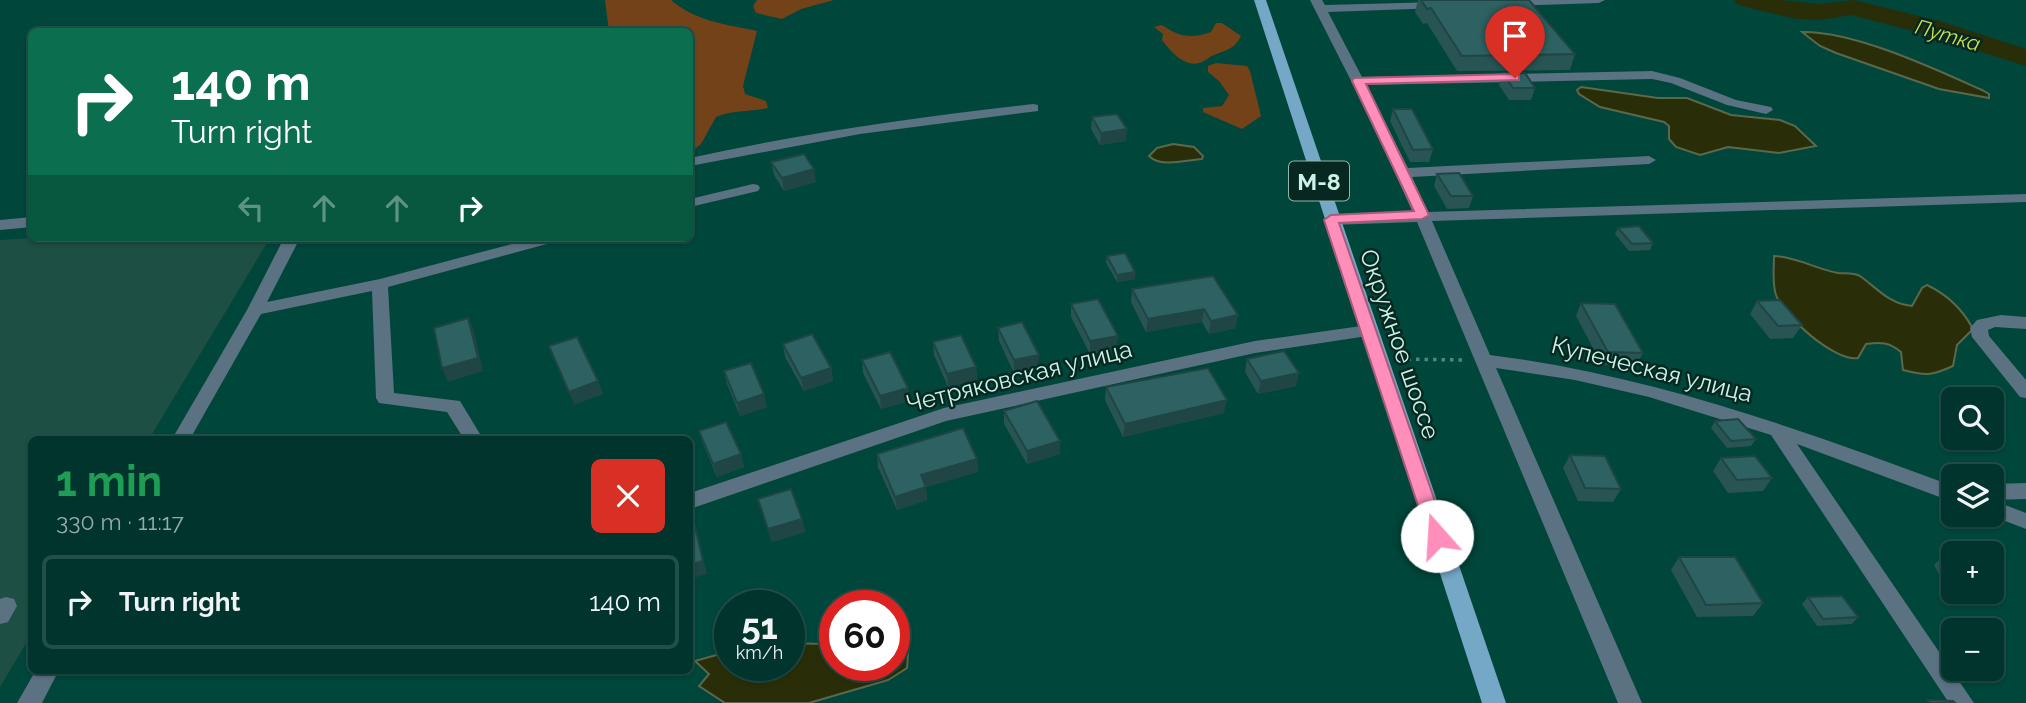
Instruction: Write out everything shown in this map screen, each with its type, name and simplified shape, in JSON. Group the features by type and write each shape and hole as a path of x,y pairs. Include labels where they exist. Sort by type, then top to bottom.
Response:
{"main road":[{"name":"Окружное шоссе","path":"1260,0 1331,220 1494,703"}],"street":[{"path":"1490,4 1599,0"},
{"path":"1449,5 1318,5 1358,81 1422,215 1630,703"},
{"path":"1358,81 1652,75 1675,78 1712,96 1741,106 1766,110"},
{"path":"693,161 762,145 886,125 1033,107"},
{"path":"1403,173 1649,160"},
{"path":"693,202 753,188"},
{"path":"1331,220 1422,215 2026,198"},
{"path":"0,225 28,222"},
{"path":"183,436 255,310 290,242"},
{"path":"255,310 380,284 537,242"},
{"path":"380,284 385,398 453,406 472,436"},
{"path":"2026,323 1983,323 1979,328 1981,337 2026,392"},
{"name":"Четряковская улица","path":"693,500 944,415 1255,347 1368,331"},
{"name":"Купеческая улица","path":"1484,360 1606,380 1778,430 1941,490"},
{"path":"1778,430 1962,703"},
{"path":"2004,492 2026,491"},
{"path":"2004,513 2026,521"},
{"path":"29,703 46,674"}],"path":[{"path":"1397,359 1484,360"}],"shaded area":[{"path":"605,0 671,0 701,18 757,31 743,86 745,94 766,101 768,108 716,117 701,144 693,151 693,28 609,28"},
{"path":"757,0 834,0 801,9 782,19 756,13 753,6"},
{"path":"1216,23 1222,23 1241,36 1239,40 1230,48 1193,64 1173,53 1162,40 1163,34 1154,27 1162,25 1180,34 1197,36 1211,32"},
{"path":"1802,32 1823,33 1893,52 1982,90 1989,94 1989,98 1939,89 1836,53 1820,46"},
{"path":"1216,63 1247,66 1250,71 1261,116 1242,129 1203,112 1203,108 1222,106 1229,95 1208,72 1208,66"},
{"path":"1581,87 1658,98 1687,98 1731,115 1780,120 1795,126 1816,146 1779,153 1728,147 1700,155 1676,147 1669,139 1669,126 1664,122 1600,107 1579,94 1577,90"},
{"path":"1173,144 1194,147 1203,156 1202,159 1160,162 1149,156 1157,148"},
{"path":"0,240 268,242 151,436 28,436 28,640 0,687"},
{"path":"1774,256 1860,276 1890,299 1904,305 1912,306 1922,288 1927,285 1954,304 1973,329 1957,345 1953,366 1934,373 1903,370 1901,352 1885,344 1866,344 1858,358 1836,353 1811,336 1781,304 1774,286"},
{"path":"805,643 819,644 819,681 885,681 809,703 725,703 699,686 709,674 695,661 714,656 714,681 805,681"}],"building":[{"path":"1421,0 1529,0 1575,54 1462,56 1431,8 1427,9"},
{"path":"1503,73 1525,73 1535,88 1513,88"},
{"path":"1393,109 1412,109 1433,149 1413,150"},
{"path":"1117,114 1127,129 1101,133 1092,117"},
{"path":"804,154 814,169 782,178 771,162"},
{"path":"1459,173 1473,196 1451,196 1437,174"},
{"path":"1639,226 1653,243 1632,244 1618,228"},
{"path":"1125,253 1135,272 1117,275 1107,256"},
{"path":"1213,276 1238,315 1211,321 1204,309 1148,319 1132,289"},
{"path":"1098,299 1118,336 1090,341 1071,304"},
{"path":"1780,300 1802,325 1778,326 1757,301"},
{"path":"1581,303 1615,304 1643,353 1608,352"},
{"path":"468,318 478,358 442,368 434,328"},
{"path":"1022,322 1039,355 1014,360 998,328"},
{"path":"812,334 831,368 801,378 783,344"},
{"path":"961,335 976,367 947,374 933,342"},
{"path":"577,337 598,381 569,392 549,346"},
{"path":"1284,351 1299,373 1261,381 1247,359"},
{"path":"890,352 908,388 880,396 862,360"},
{"path":"751,363 764,394 737,403 724,371"},
{"path":"1208,368 1227,400 1125,424 1106,387"},
{"path":"1037,401 1060,441 1027,451 1004,411"},
{"path":"1738,419 1756,439 1731,441 1715,421"},
{"path":"726,422 741,454 713,464 699,431"},
{"path":"963,428 977,459 921,475 926,487 895,497 877,454"},
{"path":"1570,455 1605,456 1621,489 1585,488"},
{"path":"1755,456 1772,478 1737,480 1721,458"},
{"path":"791,489 802,519 768,529 758,499"},
{"path":"693,518 703,561 693,564"},
{"path":"1679,557 1735,557 1763,603 1706,605"},
{"path":"1842,596 1858,617 1823,619 1808,597"},
{"path":"1928,700 1953,701 1955,703 1930,703"}],"waterway":[{"name":"Путка","path":"1747,0 1796,11 1820,12 1851,7 1930,27 2026,58"}],"route":[{"path":"1437,536 1331,220 1422,215 1358,81 1515,78"}]}
